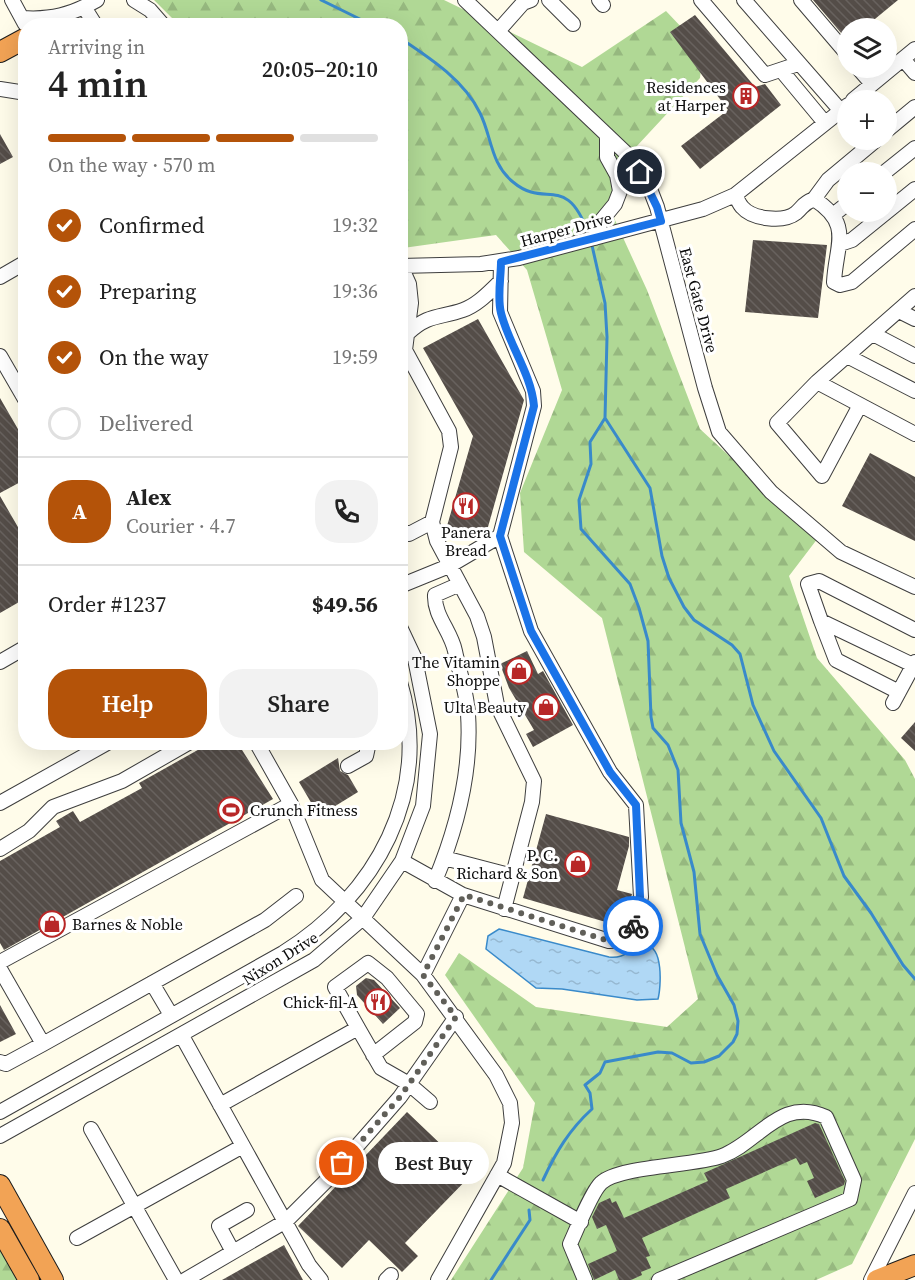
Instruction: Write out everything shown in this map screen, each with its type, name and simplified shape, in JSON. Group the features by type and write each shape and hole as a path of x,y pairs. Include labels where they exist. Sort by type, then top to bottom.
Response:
{"highway":[{"path":"0,52 18,42"},
{"path":"0,1185 52,1280"},
{"path":"0,1229 29,1280"},
{"path":"877,1280 915,1265"}],"street":[{"path":"12,0 22,18"},
{"path":"134,0 150,10 157,18"},
{"name":"East Gate Drive","path":"465,0 628,155 640,172 657,207 705,388 719,432 771,492 841,552 915,587"},
{"path":"499,30 523,3 531,0"},
{"path":"549,0 573,24"},
{"path":"700,0 765,75 798,64"},
{"path":"744,0 798,64 837,101"},
{"path":"801,0 837,42"},
{"path":"54,18 91,4"},
{"path":"865,90 915,49"},
{"path":"903,59 915,73"},
{"path":"781,70 825,123"},
{"path":"867,78 872,84"},
{"path":"0,89 18,92"},
{"path":"897,122 915,107"},
{"name":"Harper Drive","path":"408,265 501,262 703,210 735,195 837,114"},
{"path":"595,238 601,220 615,204 620,191 617,175 607,157 607,135"},
{"path":"897,162 915,148"},
{"path":"735,195 742,208 754,215 782,219 796,213 801,205 814,199 828,180 864,150"},
{"path":"840,244 852,240 915,189"},
{"path":"814,199 831,210 838,223 840,244 834,282 840,285 852,282 915,229"},
{"path":"833,215 837,212"},
{"path":"402,861 464,895 609,941 624,940 631,933 640,897 636,805 610,772 531,631 500,536 534,406 533,391 500,312 501,262"},
{"path":"0,275 18,266"},
{"path":"408,333 418,324 437,315 465,310 501,281"},
{"path":"408,282 411,303 408,333"},
{"path":"860,405 822,476 777,423 817,382 915,296"},
{"path":"899,311 915,319"},
{"path":"873,334 915,356"},
{"path":"0,356 18,387"},
{"path":"847,356 915,392"},
{"path":"408,368 449,431 451,447 432,522 437,541 477,616 484,637 497,705 534,781 532,802 504,909"},
{"path":"817,382 915,434"},
{"path":"408,534 432,522"},
{"path":"408,583 449,566 500,536"},
{"path":"821,621 914,665 896,698 836,660 821,621 808,584 811,581 819,581 915,630"},
{"path":"435,881 464,794 468,714 453,644 434,606 435,595 460,584"},
{"name":"Nixon Drive","path":"0,1136 314,960 363,918 402,861 423,806 430,734 415,659 408,644"},
{"path":"0,662 18,652"},
{"name":"Nixon Drive","path":"0,1112 304,940 347,902 383,851 400,807 408,762 408,731"},
{"path":"0,803 95,750"},
{"path":"0,849 29,831 53,807 122,781 176,750"},
{"path":"261,750 291,804 322,880 423,975 456,1017 496,1075 510,1103 512,1122 504,1163 438,1280"},
{"path":"348,766 366,756 367,750"},
{"path":"0,962 291,804"},
{"path":"444,858 513,876"},
{"path":"423,975 464,895"},
{"path":"4,1064 265,920 296,896"},
{"path":"373,1055 415,1022 417,1011 370,964 362,965 335,987 373,1055 381,1068 409,1084 430,1102"},
{"path":"0,969 5,989 43,1044"},
{"path":"152,982 171,1015"},
{"path":"185,1280 286,1221 330,1177 409,1084 456,1017"},
{"path":"220,1105 358,1028"},
{"path":"182,1036 309,1265 321,1280"},
{"path":"585,1280 570,1244 601,1183 623,1173 679,1166 721,1156 744,1145 762,1127 791,1113 812,1110 826,1117 854,1180 850,1199 659,1280"},
{"path":"91,1129 176,1280"},
{"path":"77,1238 243,1146"},
{"path":"497,1175 581,1222"},
{"path":"871,1280 915,1193"},
{"path":"233,1252 219,1226 247,1210"}],"green space":[{"path":"154,0 444,0 582,67 666,11 703,50 700,78 636,147 609,207 647,290 700,429 818,538 789,576 817,658 905,760 915,779 915,1139 852,1264 816,1280 451,1280 523,1168 535,1103 445,975 459,953 536,1007 667,1027 698,999 602,618 524,552 520,493 562,390 527,270 496,235 408,247 408,18 172,18"},
{"path":"0,1243 20,1280 0,1280"}],"water":[{"path":"499,929 609,957 624,955 639,947 650,947 655,951 660,967 658,999 637,1000 562,989 536,988 486,949 488,936"}],"building":[{"path":"813,0 898,0 876,18 837,18 837,28"},
{"name":"Residences at Harper","path":"695,15 755,87 765,84 781,105 700,169 681,146 728,110 670,32"},
{"path":"0,134 13,157 0,164"},
{"path":"753,240 827,245 818,318 745,312"},
{"path":"478,319 524,400 486,534 482,536 447,526 473,436 423,348"},
{"path":"0,398 18,429 18,483 0,493"},
{"path":"870,453 915,477 915,541 842,506"},
{"path":"0,496 18,527 18,603 0,613"},
{"name":"Ulta Beauty","path":"527,651 538,674 543,671 573,725 533,747 526,734 534,730 509,688 500,664"},
{"path":"915,722 915,751 901,738"},
{"path":"198,750 242,750 273,799 4,950 0,943 0,861 60,827 56,821 73,811 80,822 142,788 139,783"},
{"path":"338,758 340,771 348,775 358,792 319,816 299,782"},
{"name":"P. C. Richard & Son","path":"546,814 629,837 629,846 617,890 632,894 623,927 523,898"},
{"name":"Chick-fil-A","path":"366,978 374,980 400,1008 383,1024 357,995 356,986"},
{"path":"0,1005 16,1034 0,1042"},
{"path":"407,1112 472,1174 405,1243 418,1256 402,1272 369,1240 342,1268 298,1226"},
{"path":"815,1123 819,1124 845,1181 844,1185 815,1198 807,1181 814,1178 807,1162 800,1165 796,1158 726,1189 730,1198 642,1238 650,1256 646,1257 651,1268 641,1272 642,1275 631,1280 619,1280 615,1270 594,1280 588,1264 617,1251 606,1225 597,1229 592,1217 599,1203 610,1198 612,1203 616,1201 624,1218 708,1181 704,1173"},
{"path":"284,1245 303,1280 222,1280"}],"waterway":[{"path":"321,0 358,18"},
{"path":"408,44 445,71 465,90 480,113 496,158 505,175 525,190 564,197 580,215 589,235"},
{"path":"591,241 605,303 607,337 605,418 650,488 662,556 669,578 684,607 694,620 732,645 740,654 753,705 774,751 821,818 844,876 871,913 903,965 915,979"},
{"path":"543,1180 564,1142 576,1125 592,1109 590,1093 585,1085 600,1073 605,1062 658,1052 672,1053 691,1063 704,1062 719,1056 733,1042 737,1034 738,1021 734,1005 717,975 700,934 694,872 681,823 678,770 668,745 653,728 648,641 639,608 630,584 581,529 579,500 591,464 590,442 605,418"},
{"path":"491,1280 530,1220 529,1210"}],"way so far":[{"path":"342,1163 400,1097 456,1017 423,975 464,895 499,908 609,941 624,940 631,933 633,926"}],"place":[{"name":"Residences at Harper","path":"746,96"},
{"name":"Panera Bread","path":"466,506"},
{"name":"The Vitamin Shoppe","path":"519,671"},
{"name":"Ulta Beauty","path":"546,707"},
{"name":"Crunch Fitness","path":"231,810"},
{"name":"P. C. Richard & Son","path":"578,864"},
{"name":"Barnes & Noble","path":"52,924"},
{"name":"Chick-fil-A","path":"378,1002"},
{"name":"Best Buy","path":"342,1163"}],"route":[{"path":"633,926 640,897 636,805 610,772 531,631 500,536 534,406 533,391 500,312 500,296 501,262 661,221 650,189 640,172"}]}
